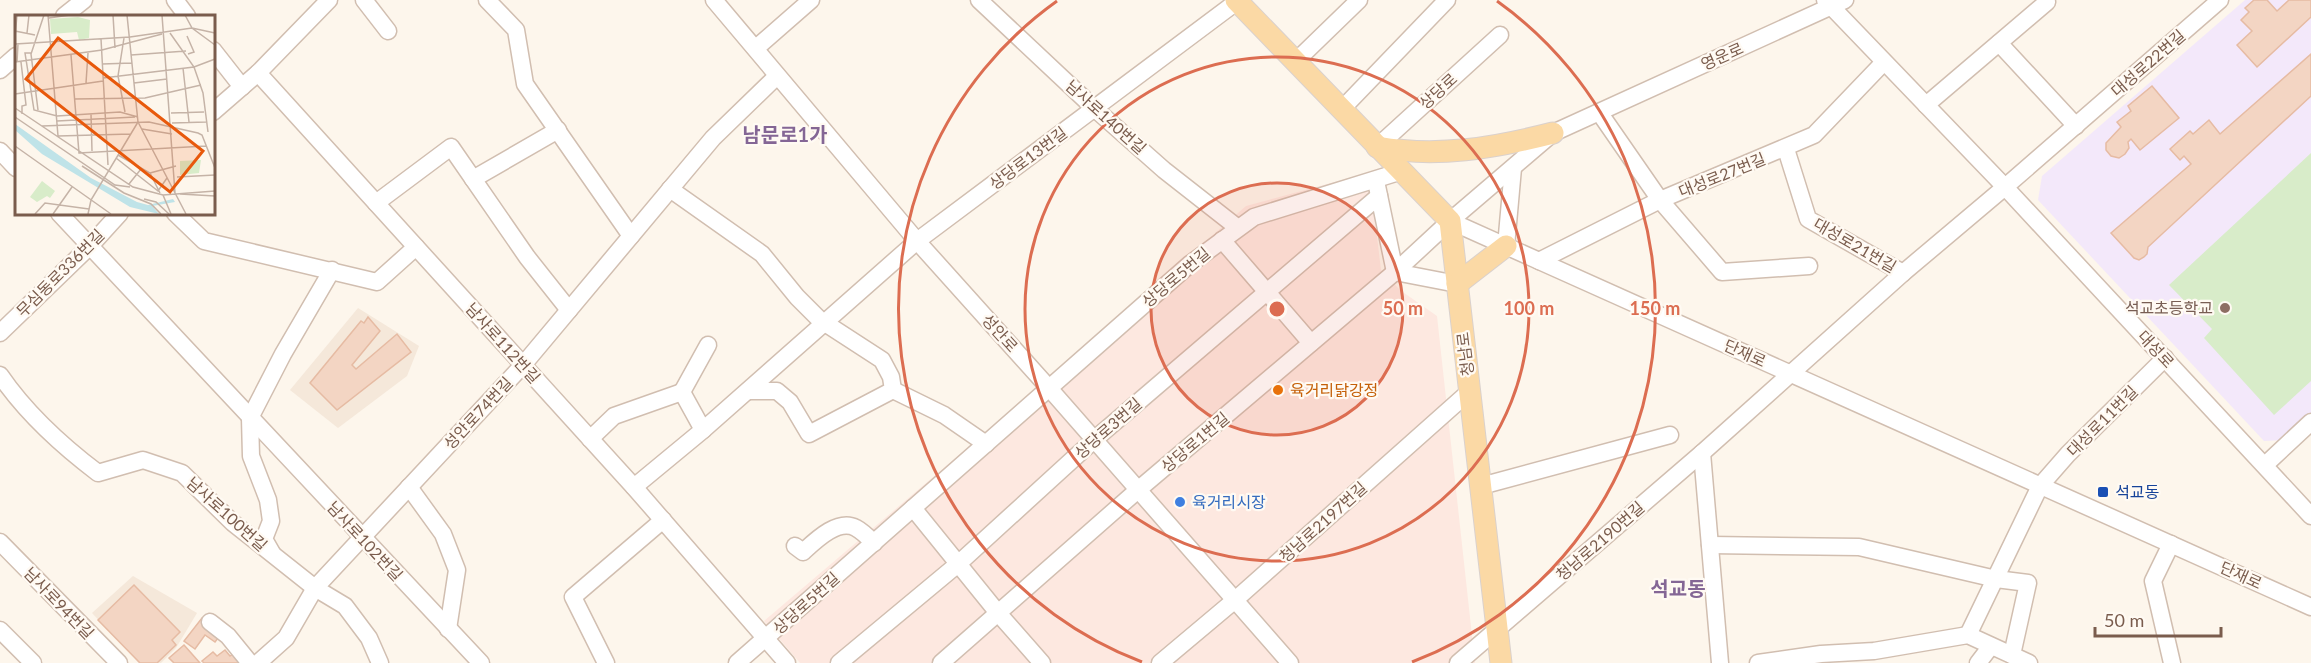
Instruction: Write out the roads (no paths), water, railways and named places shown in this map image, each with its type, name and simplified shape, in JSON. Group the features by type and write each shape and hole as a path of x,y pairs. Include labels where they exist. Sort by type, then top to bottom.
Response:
{"main road":[{"path":"1238,0 1341,110 1450,221"},
{"path":"1377,147 1405,152 1477,150 1553,133"},
{"name":"청남로","path":"1450,221 1501,663"},
{"path":"1457,284 1506,246"}],"street":[{"path":"65,15 84,0"},
{"path":"175,0 186,15"},
{"path":"214,111 258,73 328,0"},
{"path":"364,0 388,31"},
{"path":"487,0 516,30 525,84 631,236"},
{"name":"성안로","path":"714,0 917,241 1139,489 1290,663"},
{"path":"756,48 811,0"},
{"name":"남사로140번길","path":"979,0 1164,170 1238,228"},
{"name":"상당로13번길","path":"634,487 704,430 917,241 1238,0"},
{"path":"1295,62 1359,0"},
{"path":"1341,110 1447,0"},
{"name":"대성로22번길","path":"2005,187 2220,0"},
{"name":"대성로","path":"1834,2 1884,62 2005,187 2311,516"},
{"name":"영운로","path":"1450,221 1553,133 1834,2"},
{"path":"1926,105 2047,2"},
{"name":"상당로","path":"1377,147 1500,35"},
{"path":"1999,43 2076,126"},
{"path":"214,51 242,87"},
{"path":"15,58 0,71 15,77"},
{"name":"대성로27번길","path":"1539,261 1660,200 1815,135 1884,62"},
{"name":"남사로112번길","path":"258,73 634,487 787,663"},
{"name":"성안로74번길","path":"258,663 286,638 315,588 523,365 713,138 777,76"},
{"path":"1599,112 1660,200 1722,272 1809,266"},
{"path":"473,178 558,130"},
{"path":"375,203 451,147 527,257 569,310"},
{"name":"대성로21번길","path":"1786,149 1809,219 1903,273"},
{"path":"0,151 15,167"},
{"path":"1506,246 1513,168"},
{"name":"상당로5번길","path":"737,663 1190,264 1238,228 1254,217 1377,187 1402,171"},
{"path":"1377,187 1395,272 1457,284"},
{"name":"상당로3번길","path":"839,663 958,564 1095,440 1266,291 1377,187"},
{"name":"대성로21번길","path":"1789,373 2005,187"},
{"path":"670,189 762,254 797,297 824,323 882,360 891,377 892,390"},
{"name":"남사로102번길","path":"60,214 481,663"},
{"name":"무심동로336번길","path":"0,333 90,246 119,214"},
{"path":"175,214 204,241 377,282 416,247"},
{"name":"단재로","path":"1450,221 2311,607"},
{"name":"상당로1번길","path":"941,663 1139,489 1395,272 1450,221"},
{"path":"1222,240 1311,343"},
{"path":"272,554 264,539 271,521 268,500 252,456 250,418 283,354 332,270"},
{"path":"590,439 614,417 682,392 708,345"},
{"name":"대성로11번길","path":"2040,486 2068,454 2165,358"},
{"name":"청남로2190번길","path":"1458,663 1702,453 1789,373"},
{"name":"남사로100번길","path":"0,375 15,396 65,448 98,473 143,460 182,473 233,523 315,588 345,606 369,638 380,663"},
{"path":"748,391 777,391 790,402 809,434 892,390"},
{"path":"892,390 944,415 986,444"},
{"name":"청남로2197번길","path":"1160,663 1180,657 1235,600 1470,391"},
{"path":"682,392 704,430"},
{"path":"2265,465 2311,422"},
{"path":"1480,486 1670,435"},
{"path":"1702,453 1720,663"},
{"path":"1968,635 2040,486"},
{"path":"410,487 444,534 458,570 448,629"},
{"path":"913,508 998,613 1042,663"},
{"path":"606,663 573,597 663,520"},
{"path":"795,546 803,552 819,537 843,525 855,527 874,543"},
{"name":"남사로94번길","path":"0,542 119,663"},
{"path":"2171,544 2153,581 2172,663"},
{"path":"1710,545 1859,547 1996,579 2028,583 2012,655"},
{"path":"210,622 228,636 250,663"},
{"path":"0,630 33,663"},
{"path":"1758,663 1842,658 1968,635 2029,663"},
{"path":"1978,663 1991,646"}],"place":[{"name":"석교초등학교","path":"2225,308"},
{"name":"육거리닭강정","path":"1278,390"},
{"name":"석교동","path":"2103,492"},
{"name":"육거리시장","path":"1180,502"}],"district":[{"name":"남문로1가","path":"785,135"},
{"name":"석교동","path":"1678,589"}]}
